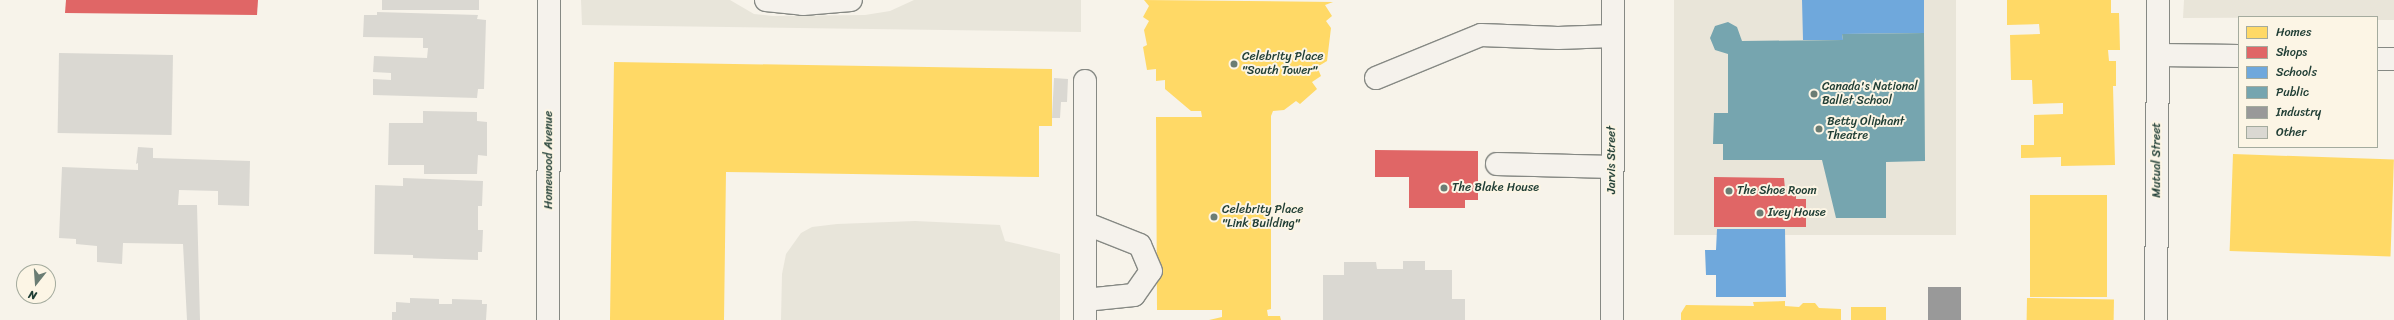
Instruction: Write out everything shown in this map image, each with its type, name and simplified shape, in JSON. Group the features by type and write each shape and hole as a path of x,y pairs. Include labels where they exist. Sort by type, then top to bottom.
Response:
{"street":[{"name":"Homewood Avenue","path":"548,320 549,0"},
{"path":"766,0 803,4 851,0"},
{"name":"Jarvis Street","path":"1612,320 1613,0"},
{"name":"Mutual Street","path":"2156,320 2158,0"},
{"path":"1376,78 1481,35 1558,38 1613,36"},
{"path":"2158,54 2238,56"},
{"path":"2378,59 2394,60"},
{"path":"1086,81 1087,224 1085,310 1134,295 1150,270 1140,245 1087,224"},
{"path":"1497,164 1612,167"}],"shaded area":[{"path":"581,0 730,0 754,14 773,16 865,15 890,11 914,0 1081,0 1081,32 582,25"},
{"name":"Canada's National Ballet School","path":"1674,0 1956,0 1956,235 1674,235"},
{"path":"2184,0 2394,0 2394,20 2378,20 2378,16 2238,16 2238,18 2183,18"},
{"path":"915,221 1000,225 1005,241 1060,254 1060,320 781,320 782,274 786,254 801,233 812,227 837,224"}],"building: Homes":[{"path":"1144,0 1333,2 1325,5 1332,16 1326,21 1331,28 1327,61 1317,67 1321,76 1312,82 1317,89 1300,104 1296,101 1284,110 1273,111 1271,116 1271,309 1267,310 1268,316 1280,316 1281,320 1209,320 1222,317 1222,310 1157,310 1156,117 1202,117 1201,111 1191,111 1165,89 1165,80 1156,81 1156,69 1147,70 1143,47 1147,45 1144,30 1149,21 1143,17 1149,6"},
{"path":"2007,0 2111,0 2111,13 2119,13 2120,50 2108,50 2109,61 2116,61 2116,86 2113,86 2115,165 2061,166 2061,157 2021,158 2021,145 2034,145 2034,115 2063,114 2063,103 2033,104 2032,80 2011,80 2010,35 2040,34 2039,24 2007,25"},
{"path":"614,62 1052,69 1052,126 1039,126 1039,177 726,172 724,320 610,320"},
{"path":"2233,154 2394,160 2391,257 2230,251"},
{"path":"2030,195 2107,195 2107,297 2030,297"},
{"path":"2027,298 2114,300 2114,320 2027,320"},
{"path":"1785,301 1785,306 1799,307 1803,303 1815,303 1819,308 1841,309 1841,320 1681,320 1681,313 1686,305 1754,306 1753,302"},
{"path":"1851,307 1886,307 1886,320 1851,320"}],"building: Shops":[{"path":"66,0 258,0 257,15 65,13"},
{"name":"The Blake House","path":"1375,150 1478,151 1478,200 1465,200 1465,208 1409,208 1409,177 1375,177"},
{"name":"Ivey House","path":"1714,177 1784,178 1785,189 1796,189 1796,199 1806,199 1806,227 1714,227"}],"building: Schools":[{"path":"1802,0 1924,0 1924,33 1842,34 1843,40 1803,40"},
{"path":"1717,229 1785,229 1786,297 1716,297 1716,275 1706,275 1705,250 1716,250"}],"building: Public":[{"name":"Betty Oliphant Theatre","path":"1728,22 1737,27 1742,41 1843,40 1842,34 1924,33 1925,161 1886,162 1886,218 1836,218 1822,160 1723,160 1723,144 1713,144 1714,113 1728,113 1728,54 1715,50 1710,38 1715,26"}],"building: Industry":[{"path":"1928,287 1961,287 1961,320 1928,320"}],"building: Other":[{"path":"382,0 479,0 479,10 382,10"},
{"path":"377,12 478,15 477,19 486,20 484,89 478,89 477,98 373,95 373,79 391,80 391,73 373,72 374,56 427,58 428,48 423,48 423,38 363,37 364,15 377,15"},
{"path":"59,53 173,55 172,135 58,133"},
{"path":"1054,78 1068,79 1067,102 1061,102 1060,118 1052,118"},
{"path":"423,111 477,112 477,121 487,122 487,156 478,155 477,174 424,174 424,165 388,165 389,123 423,123"},
{"path":"138,147 153,148 153,158 250,161 249,206 218,205 218,191 179,190 178,205 197,205 200,320 187,320 183,244 123,243 122,264 97,262 97,246 76,244 76,239 59,238 62,167 138,170 138,163 136,164"},
{"path":"403,178 483,181 482,206 478,206 478,230 483,230 482,252 478,252 478,260 413,258 413,255 374,254 375,185 403,186"},
{"path":"1403,261 1425,261 1425,270 1452,270 1452,299 1465,299 1465,320 1323,320 1323,275 1344,275 1344,262 1376,262 1377,269 1403,269"},
{"path":"410,298 439,299 439,304 452,304 452,299 482,300 482,304 487,304 486,320 392,320 392,312 396,312 396,302 410,303"}],"place":[{"name":"Celebrity Place \"South Tower\"","path":"1234,64"},
{"name":"Canada's National Ballet School","path":"1814,94"},
{"name":"Betty Oliphant Theatre","path":"1819,129"},
{"name":"The Blake House","path":"1444,188"},
{"name":"The Shoe Room","path":"1729,191"},
{"name":"Ivey House","path":"1760,213"},
{"name":"Celebrity Place \"Link Building\"","path":"1214,217"}]}
